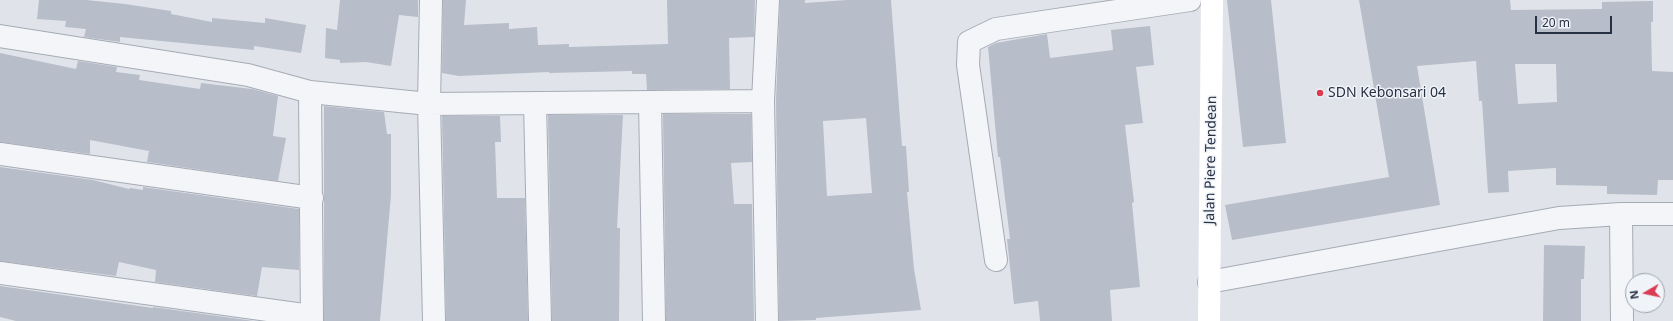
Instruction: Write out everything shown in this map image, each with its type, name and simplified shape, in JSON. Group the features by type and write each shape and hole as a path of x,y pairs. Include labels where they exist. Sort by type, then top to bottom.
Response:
{"street":[{"path":"431,0 429,104 434,321"},
{"path":"767,321 763,101 768,0"},
{"path":"996,260 968,65 969,42 996,29 1190,0"},
{"name":"Jalan Piere Tendean","path":"1209,321 1212,0"},
{"path":"0,36 248,75 310,92 429,104 763,101"},
{"path":"0,273 311,319 312,198 310,92"},
{"path":"650,102 654,321"},
{"path":"534,103 540,321"},
{"path":"0,154 312,198"},
{"path":"1621,214 1622,321"},
{"path":"1209,282 1559,218 1621,214 1673,214"}],"building":[{"path":"39,0 86,0 125,4 171,11 171,14 212,22 212,18 265,23 265,18 306,25 301,53 254,46 254,50 120,37 120,42 84,37 86,29 65,27 66,21 37,19"},
{"path":"340,0 418,0 418,17 399,15 391,66 366,62 340,63 340,60 325,58 326,28 337,30"},
{"path":"443,0 466,0 464,25 509,23 509,29 537,27 538,45 569,44 569,47 668,44 667,0 755,0 754,37 729,38 730,89 647,90 646,74 632,74 632,71 549,72 459,76 442,73"},
{"path":"780,0 805,0 805,3 847,0 891,0 902,146 906,146 909,192 907,192 914,269 921,310 816,318 816,320 779,321 776,101","holes":["866,118 872,193 827,196 823,121"]},
{"path":"1227,0 1271,0 1286,143 1243,147"},
{"path":"1359,0 1510,0 1511,10 1602,9 1602,2 1653,1 1653,22 1651,22 1652,71 1673,72 1673,180 1658,180 1657,195 1607,194 1607,186 1556,185 1556,168 1508,171 1509,192 1488,193 1482,101 1479,101 1476,61 1417,66 1440,205 1232,240 1225,205 1389,177","holes":["1515,64 1556,64 1557,102 1518,104"]},
{"path":"1150,26 1154,65 1136,67 1143,123 1125,125 1134,202 1132,203 1140,287 1110,290 1112,321 1040,321 1038,301 1014,304 1007,239 1010,239 1000,157 998,157 988,47 996,43 1047,34 1050,58 1113,50 1111,30"},
{"path":"0,53 76,69 78,61 117,67 116,72 140,75 139,80 200,89 201,83 252,89 278,96 273,136 286,138 278,181 147,162 149,151 90,140 90,154 0,142"},
{"path":"324,106 384,112 387,134 391,134 391,195 380,321 324,321"},
{"path":"663,114 751,114 752,162 731,163 734,204 752,204 754,321 666,321"},
{"path":"548,115 623,115 617,228 620,228 619,321 552,321"},
{"path":"442,116 500,116 501,142 495,142 497,198 525,198 528,321 446,321"},
{"path":"0,167 93,180 129,189 143,190 143,187 299,209 299,270 262,267 257,296 155,282 156,270 119,262 116,276 0,261"},
{"path":"1544,245 1585,246 1584,279 1581,279 1581,321 1543,321"},
{"path":"0,286 254,321 16,321 0,317"}],"place":[{"name":"SDN Kebonsari 04","path":"1320,93"}]}
